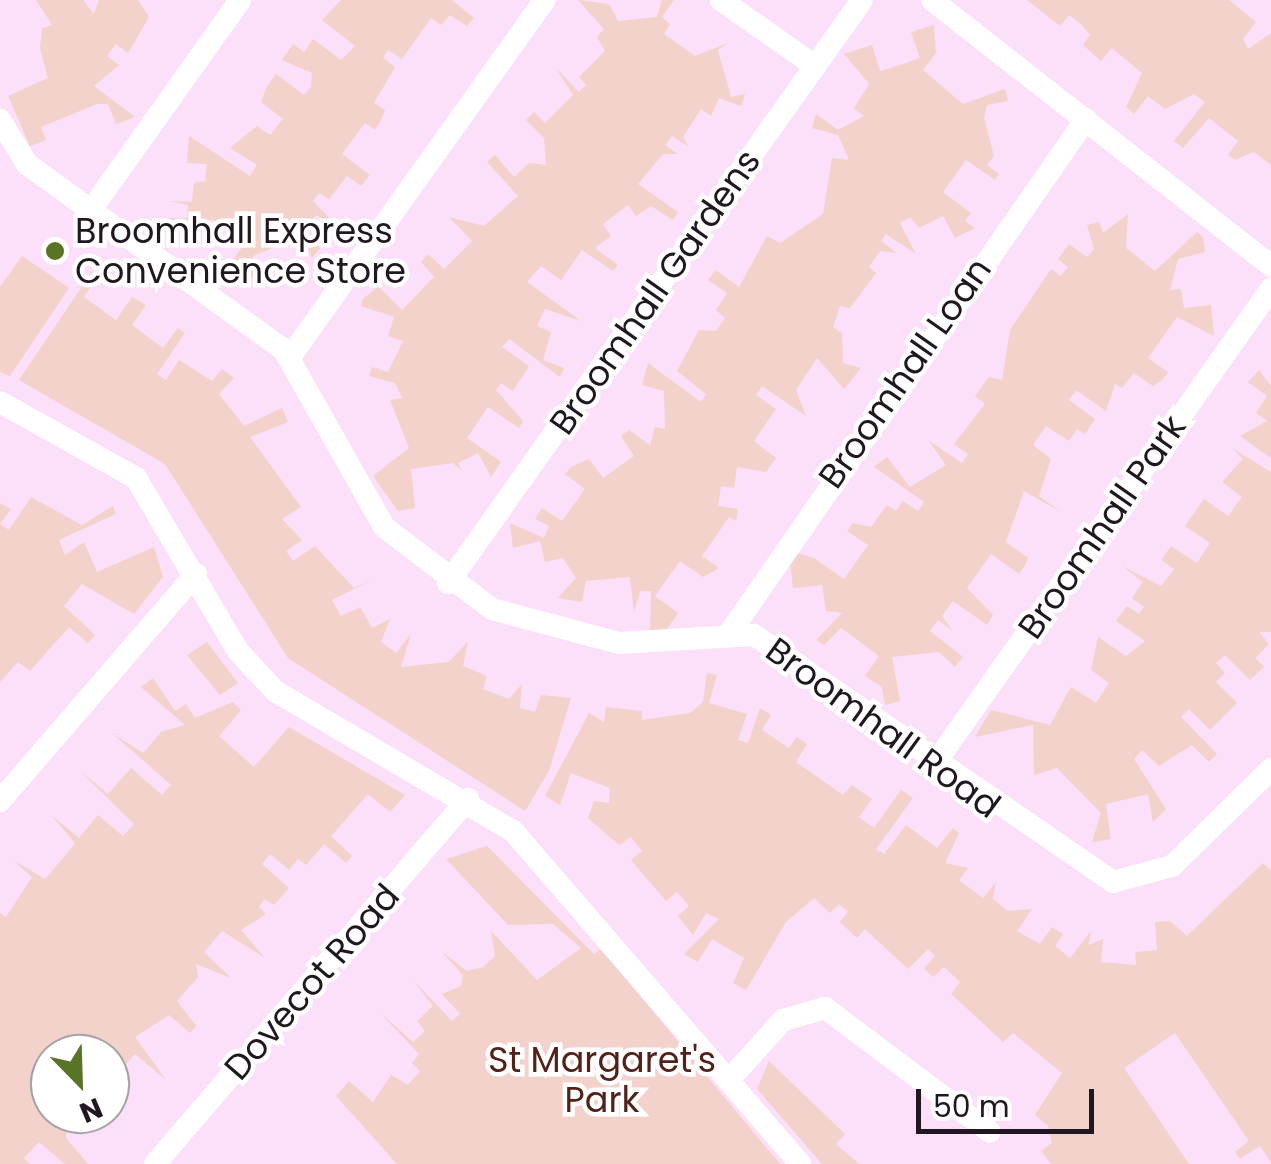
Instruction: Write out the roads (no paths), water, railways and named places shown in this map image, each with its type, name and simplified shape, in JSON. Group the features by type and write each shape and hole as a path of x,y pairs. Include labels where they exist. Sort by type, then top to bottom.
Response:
{"street":[{"path":"91,210 240,0"},
{"path":"290,356 546,0"},
{"path":"721,0 815,66"},
{"name":"Broomhall Gardens","path":"448,583 862,0"},
{"path":"932,0 1271,266"},
{"name":"Broomhall Loan","path":"731,630 1086,119"},
{"name":"Broomhall Road","path":"0,120 27,164 290,356 375,516 448,583 510,618 593,639 661,645 731,630 754,636 1086,872 1124,883 1172,866 1271,769"},
{"name":"Broomhall Park","path":"932,766 1271,289"},
{"path":"0,402 124,466 196,574 238,650 275,691 468,799 537,854 800,1164"},
{"path":"1,798 196,574"},
{"name":"Dovecot Road","path":"156,1164 468,799"},
{"path":"729,1080 783,1020 825,1008 990,1132"}],"place":[{"name":"Broomhall Express Convenience Store","path":"55,251"}],"park label":[{"name":"St Margaret's Park","path":"602,1080"}]}
